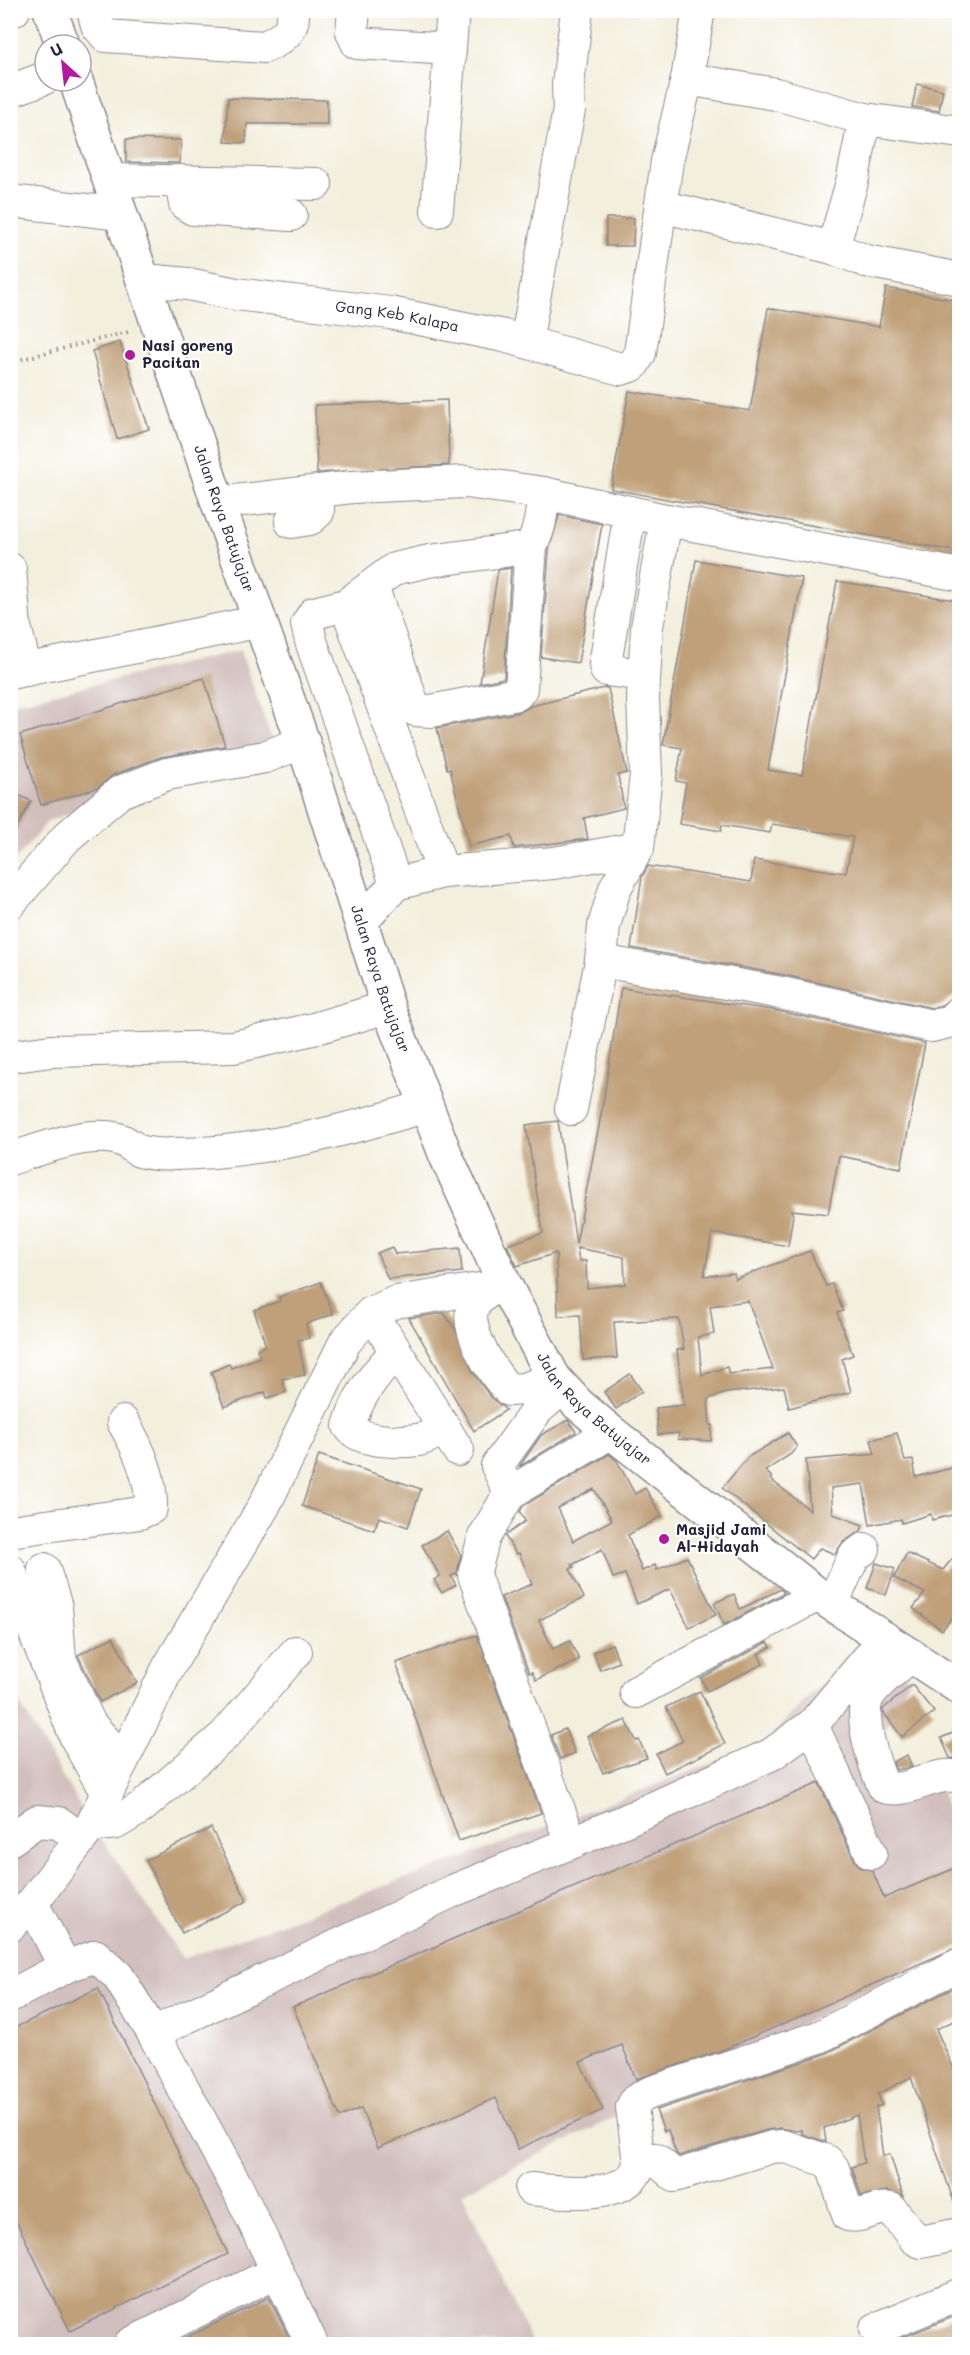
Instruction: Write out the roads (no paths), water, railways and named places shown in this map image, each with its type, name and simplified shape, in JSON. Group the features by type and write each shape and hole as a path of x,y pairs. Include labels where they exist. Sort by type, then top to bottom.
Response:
{"highway":[{"path":"50,10 58,33"},
{"name":"Jalan Raya Batujajar","path":"80,93 218,502 303,741 388,1007 446,1156 500,1285 558,1383 610,1432 825,1599 960,1688"}],"street":[{"path":"75,33 95,18 106,36 264,47 283,39 294,20 293,10"},
{"path":"354,10 352,32 357,43 398,48 450,49"},
{"path":"437,211 453,10"},
{"path":"526,342 569,110 568,85 577,10"},
{"path":"699,10 687,79 667,161 661,206 833,248 866,261 955,278"},
{"path":"687,79 776,94 865,119 960,132"},
{"path":"10,91 33,82"},
{"path":"833,248 852,182 865,119"},
{"path":"110,180 316,184"},
{"path":"181,181 185,204 193,209 291,215"},
{"path":"10,201 121,214"},
{"name":"Gang Keb Kalapa","path":"144,280 188,284 236,294 390,314 526,342 621,369 633,365 640,353 661,206"},
{"path":"218,502 352,487 466,482 544,493 666,520 960,574"},
{"path":"291,522 310,519 318,512 318,492"},
{"path":"341,730 401,713 431,711 517,694 521,689 531,545 541,516 544,493"},
{"path":"630,512 605,665 606,670 613,673 644,675"},
{"path":"571,1109 601,961 604,926 615,888 638,848 646,774 644,675 646,627 666,520"},
{"path":"396,884 341,730 307,624 314,613 346,605 394,569 429,561 521,549 531,545"},
{"path":"10,569 18,671 261,621"},
{"path":"372,586 401,713 443,872"},
{"path":"346,605 401,713"},
{"path":"10,903 67,837 120,792 167,774 266,757 303,741"},
{"path":"361,922 396,884 443,872 554,863 638,848"},
{"path":"601,961 776,992 932,1026 952,1021 960,1011"},
{"path":"22,1054 234,1047 313,1029 388,1007"},
{"path":"10,1159 69,1141 94,1138 121,1140 139,1151 171,1155 237,1151 332,1134 427,1106"},
{"path":"10,1926 33,1903 86,1832 168,1668 264,1506 345,1342 371,1313 396,1302 500,1285"},
{"path":"500,1285 474,1304 471,1319 476,1340 498,1379 509,1390 558,1383"},
{"path":"371,1313 452,1439 384,1440 357,1434 349,1426 351,1416 374,1374 396,1352"},
{"path":"510,1493 497,1466 558,1383"},
{"path":"10,1531 140,1513 151,1508 143,1465 136,1444 123,1422"},
{"path":"571,1843 474,1575 484,1537 510,1493 610,1432"},
{"path":"636,1692 825,1599 854,1556 864,1549"},
{"path":"44,1569 56,1607 60,1659 90,1724 110,1746 126,1755"},
{"path":"10,1570 76,1738 107,1794"},
{"path":"153,2033 455,1890 571,1843 772,1754 812,1725 885,1638"},
{"path":"10,1840 37,1821 59,1823 86,1832 116,1823 142,1808 225,1735 296,1652"},
{"path":"912,1655 869,1696 864,1709 878,1774 884,1787 890,1789 902,1788 937,1776 960,1777"},
{"path":"812,1725 871,1853"},
{"path":"33,1903 65,1967"},
{"path":"10,1996 65,1967 96,1956 118,1976 153,2033 238,2189 312,2344"},
{"path":"531,2189 576,2192 618,2187 625,2184 638,2171 639,2158 632,2106 636,2100 649,2093 819,2037 960,1964"},
{"path":"639,2158 655,2159 675,2176 772,2147 783,2146 827,2161 832,2168 848,2215 853,2216 879,2208 891,2209 915,2240 921,2242 960,2234"},
{"path":"130,2344 276,2272"},
{"path":"876,2329 960,2294"}],"place":[{"name":"Nasi goreng Pacitan","path":"130,355"},
{"name":"Masjid Jami Al-Hidayah","path":"664,1539"}]}
